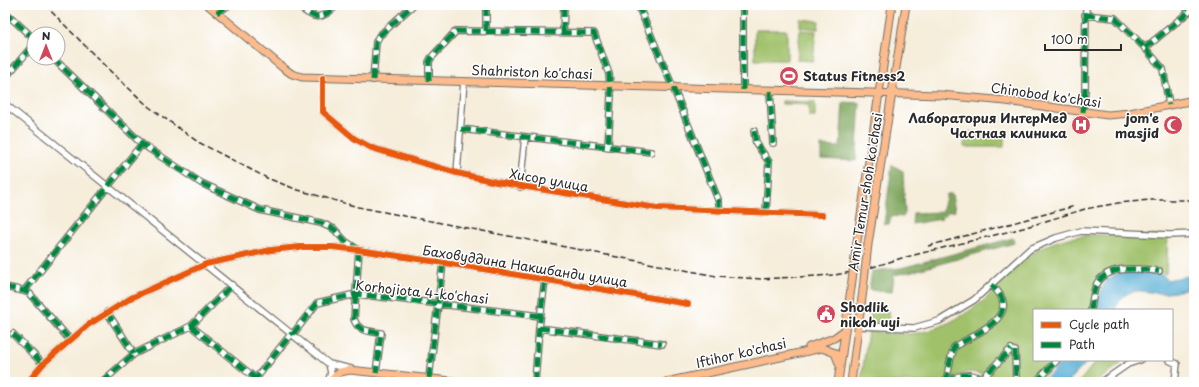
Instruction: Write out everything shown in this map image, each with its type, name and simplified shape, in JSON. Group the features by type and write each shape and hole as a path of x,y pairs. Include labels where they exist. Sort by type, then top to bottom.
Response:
{"main road":[{"name":"Shahriston ko'chasi","path":"208,5 290,72 302,77 743,90 770,94 880,93"},
{"name":"Amir Temur shoh ko'chasi","path":"838,382 892,5"},
{"name":"Amir Temur shoh ko'chasi","path":"851,382 868,244 906,5"},
{"path":"888,36 901,37"},
{"name":"Chinobod ko'chasi","path":"880,93 962,96 1112,115 1194,100"},
{"name":"Iftihor ko'chasi","path":"798,352 834,338 845,330"},
{"name":"Iftihor ko'chasi","path":"666,382 798,352 822,348 828,349 836,356 840,366"},
{"path":"328,382 340,372 356,370 460,382"}],"street":[{"path":"217,13 229,5"},
{"path":"297,5 309,15 319,17 329,13 337,5"},
{"path":"373,80 376,42 379,36 413,5"},
{"path":"486,5 486,31"},
{"path":"562,32 564,5"},
{"path":"638,5 719,202 719,210"},
{"path":"743,5 743,90"},
{"path":"1083,112 1085,90 1086,5"},
{"path":"1145,48 1192,13 1184,5"},
{"path":"5,12 26,32"},
{"path":"1085,15 1115,18 1145,48 1163,69 1169,105"},
{"path":"429,81 429,62 454,32 486,31 594,33 609,74 608,146"},
{"path":"5,78 26,53"},
{"path":"61,66 142,144 201,183 260,210 321,223 334,228 345,241 359,250 353,316 357,327 367,331 381,332 376,373"},
{"name":"Хисор улица","path":"323,78 323,112 355,139 372,148 457,174 520,187 657,208 822,215"},
{"path":"457,174 464,81"},
{"path":"770,94 773,143"},
{"path":"5,104 329,364 356,370"},
{"path":"461,129 651,152"},
{"path":"754,131 756,143 769,162 766,212"},
{"path":"520,187 525,137"},
{"path":"24,290 142,144"},
{"path":"858,326 914,328 928,325 970,303 991,286 1027,251 1049,240 1072,232 1081,231 1170,235 1194,234"},
{"name":"Баховуддина Накшбанди улица","path":"28,382 43,364 70,340 107,312 143,292 206,264 271,250 300,247 332,247 359,250 545,279 688,304"},
{"path":"429,378 443,263"},
{"path":"1091,309 1095,288 1103,277 1122,269 1159,271"},
{"path":"535,382 540,316 545,279"},
{"path":"102,382 134,354 191,326 232,285"},
{"path":"5,286 24,290 33,297 70,340"},
{"path":"947,382 954,347 987,329 1000,315 1002,309 1002,299 991,286"},
{"name":"Korhojiota 4-ko'chasi","path":"256,381 292,333 317,303 326,299 356,294 540,316"},
{"path":"107,312 134,354"},
{"path":"191,326 256,381"},
{"path":"539,328 662,344"},
{"path":"13,334 43,364"},
{"path":"947,382 963,375 974,375 984,380 1013,350 1016,382"},
{"path":"1036,382 1056,361"},
{"path":"1102,382 1128,364 1137,361"},
{"path":"1171,361 1177,364 1175,382"},
{"path":"328,382 331,373 329,364"}],"green space":[{"path":"800,19 819,21 818,29 800,27"},
{"path":"755,30 787,30 787,60 755,60"},
{"path":"800,30 816,31 813,61 797,60"},
{"path":"782,101 815,102 815,117 809,117 809,105 782,104"},
{"path":"843,102 860,103 856,161 821,159 821,146 840,147"},
{"path":"965,132 1004,133 1004,147 964,147"},
{"path":"892,165 903,171 905,213 903,217 891,216 889,224 884,224"},
{"path":"947,194 952,194 955,211 948,212 941,219 912,224 913,213 942,212"},
{"path":"1095,235 1168,236 1166,274 1161,272 1142,272 1127,269 1104,275 1093,309 1033,309 1033,361 1059,361 1039,382 993,382 981,374 971,372 965,373 949,382 861,382 868,331 909,334 931,330 950,322 985,300 1019,263 1037,250 1061,240"},
{"path":"1013,238 1014,243 918,270 894,275 892,292 869,290 872,271 901,268"},
{"path":"871,309 888,311 889,323 870,323"},
{"path":"1096,361 1118,361 1122,363 1096,382 1079,382"}],"water":[{"path":"1136,271 1163,275 1167,280 1194,275 1194,286 1169,293 1143,291 1131,292 1125,295 1116,309 1097,309 1103,286 1112,277 1126,272"},
{"path":"1063,361 1088,361 1068,382 1042,382"},
{"path":"965,377 977,379 982,382 953,382"}],"railway":[{"path":"45,5 107,68 149,107 198,142 267,178 298,190 358,207 716,276 761,279 835,275 863,270 902,258 1023,228 1085,209 1118,203 1151,200 1194,200"},
{"path":"928,246 1075,206"}],"marked path":[{"path":"217,13 229,5"},
{"path":"297,5 308,13 317,17 326,14 337,5"},
{"path":"373,80 376,42 379,36 413,5"},
{"path":"486,5 486,31"},
{"path":"563,32 564,5"},
{"path":"638,5 719,202 719,210"},
{"path":"743,5 743,90"},
{"path":"1083,112 1085,90 1086,5"},
{"path":"1145,48 1190,11 1184,5"},
{"path":"5,12 26,32"},
{"path":"1085,15 1115,18 1145,48 1163,69 1169,105"},
{"path":"429,81 429,62 431,58 456,31 594,33 609,74 611,95 608,146"},
{"path":"5,78 26,53"},
{"path":"61,66 142,144 201,183 260,210 321,223 334,229 345,241 356,248"},
{"path":"770,91 773,143"},
{"path":"461,129 651,152"},
{"path":"754,131 756,143 769,162 766,212"},
{"path":"24,291 142,144"},
{"path":"359,250 354,319 361,329 381,333 376,373"},
{"path":"429,378 443,263"},
{"path":"1091,309 1095,288 1100,280 1106,275 1123,269 1159,271"},
{"path":"535,382 539,328 545,279"},
{"path":"102,382 134,354 191,326 232,285"},
{"path":"946,382 954,347 984,330 994,322 1000,314 1003,306 1001,296 991,285"},
{"path":"5,287 29,293 70,340"},
{"path":"293,334 317,303 356,294 540,316"},
{"path":"107,312 134,354"},
{"path":"191,326 260,382"},
{"path":"539,328 662,344"},
{"path":"253,382 292,333"},
{"path":"13,334 43,364"},
{"path":"986,382 982,379 1011,349"},
{"path":"1015,351 1016,382"},
{"path":"1036,382 1056,361"},
{"path":"947,382 964,375 982,379"}],"cycle path":[{"path":"323,78 323,112 355,139 372,148 457,173 496,182 657,208 822,215"},
{"path":"28,382 43,364 88,325 131,298 206,264 271,250 300,247 332,247 359,250 477,268 688,304"}],"place":[{"name":"Status Fitness2","path":"789,76"},
{"name":"Лаборатория ИнтерМед Частная клиника","path":"1081,125"},
{"name":"jom'e masjid","path":"1173,125"},
{"name":"Shodlik nikoh uyi","path":"826,314"}]}
